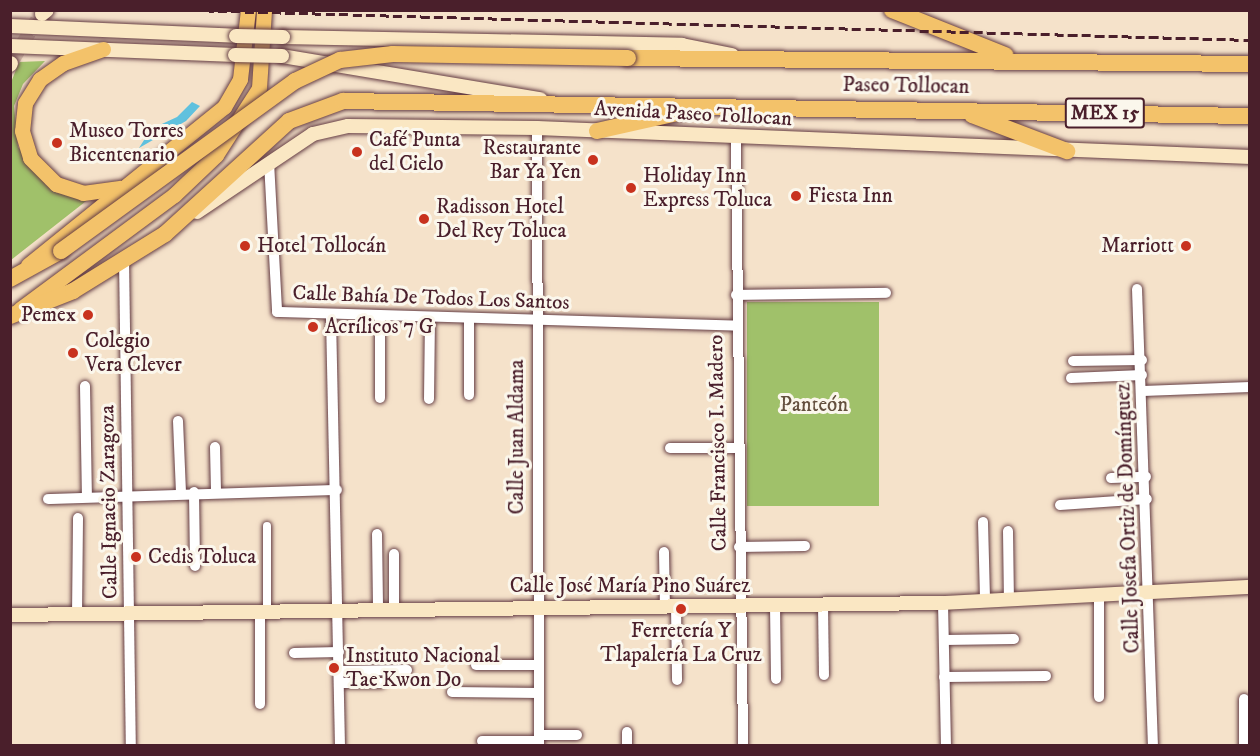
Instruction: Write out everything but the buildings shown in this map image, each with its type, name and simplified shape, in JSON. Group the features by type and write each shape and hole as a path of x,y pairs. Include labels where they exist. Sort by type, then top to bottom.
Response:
{"highway":[{"path":"891,10 1011,58"},
{"path":"12,279 61,251 295,81 340,60 393,54 628,58 734,56"},
{"name":"Paseo Tollocan","path":"734,56 1011,58 1250,64"},
{"name":"Avenida Paseo Tollocan","path":"11,316 74,291 165,234 281,128 317,108 377,98 562,104"},
{"name":"Paseo Tollocan","path":"562,104 715,104 1250,116"},
{"path":"597,131 715,104"},
{"path":"960,110 1067,151"}],"main road":[{"path":"12,279 122,187 208,123 234,94 248,10"},
{"path":"11,316 174,195 216,156 259,88 264,10"},
{"path":"10,26 236,36 682,45 734,56"},
{"name":"MEX 15","path":"10,46 282,56 562,104"},
{"path":"103,50 63,63 40,79 25,103 22,131 30,158 56,184 82,193 122,187"},
{"name":"Avenida Paseo Tollocan","path":"165,234 313,134 348,126 537,128 736,139 1250,157"},
{"name":"Calle José María Pino Suárez","path":"10,615 943,603 1250,587"}],"street":[{"name":"Calle Juan Aldama","path":"537,128 536,607 539,740"},
{"name":"Calle Francisco I. Madero","path":"736,139 736,326 743,746"},
{"name":"Calle Bahía De Todos Los Santos","path":"269,162 273,308 331,317 380,319 736,326"},
{"name":"Calle Ignacio Zaragoza","path":"124,258 131,746"},
{"name":"Calle Josefa Ortiz de Domínguez","path":"1137,288 1143,375 1153,746"},
{"path":"736,296 886,293"},
{"path":"331,317 337,490 340,746"},
{"path":"380,319 380,398"},
{"path":"429,399 430,319"},
{"path":"468,320 468,395"},
{"path":"1072,361 1142,360"},
{"path":"1071,378 1143,375"},
{"path":"85,386 87,497"},
{"path":"1143,391 1250,387"},
{"path":"178,421 181,493"},
{"path":"215,447 216,492"},
{"path":"670,447 738,448"},
{"path":"1111,478 1146,477"},
{"path":"48,499 129,494 337,490"},
{"path":"194,492 195,566"},
{"path":"1060,505 1147,499"},
{"path":"77,615 78,518"},
{"path":"983,522 985,601"},
{"path":"260,704 267,526"},
{"path":"1008,531 1009,600"},
{"path":"377,534 378,610"},
{"path":"739,547 805,546"},
{"path":"664,552 677,680"},
{"path":"394,554 394,610"},
{"path":"1099,594 1099,697"},
{"path":"943,603 946,746"},
{"path":"823,605 824,675"},
{"path":"775,606 776,679"},
{"path":"944,640 1014,639"},
{"path":"294,653 339,652"},
{"path":"476,665 539,665"},
{"path":"339,671 407,670"},
{"path":"944,677 1046,676"},
{"path":"339,683 381,683"},
{"path":"452,692 539,693"},
{"path":"1244,699 1244,746"},
{"path":"627,732 627,746"},
{"path":"482,741 539,740 577,735"}],"green space":[{"path":"45,61 23,84 14,106 18,147 46,185 90,198 11,260 10,85 19,62"},
{"name":"Panteón","path":"747,302 879,302 879,506 747,506"}],"water":[{"path":"192,102 200,106 186,121 139,148 151,129 177,117"}],"tunnel":[{"path":"11,63 37,20"}],"railway":[{"path":"191,10 1250,40"}],"place":[{"name":"Museo Torres Bicentenario","path":"57,143"},
{"name":"Café Punta del Cielo","path":"357,152"},
{"name":"Restaurante Bar Ya Yen","path":"593,160"},
{"name":"Holiday Inn Express Toluca","path":"631,188"},
{"name":"Fiesta Inn","path":"796,196"},
{"name":"Radisson Hotel Del Rey Toluca","path":"424,219"},
{"name":"Hotel Tollocán","path":"245,246"},
{"name":"Marriott","path":"1186,246"},
{"name":"Pemex","path":"88,315"},
{"name":"Acrílicos 7 G","path":"313,327"},
{"name":"Colegio Vera Clever","path":"73,353"},
{"name":"Cedis Toluca","path":"136,557"},
{"name":"Ferretería Y Tlapalería La Cruz","path":"681,609"},
{"name":"Instituto Nacional Tae Kwon Do","path":"334,668"}]}
